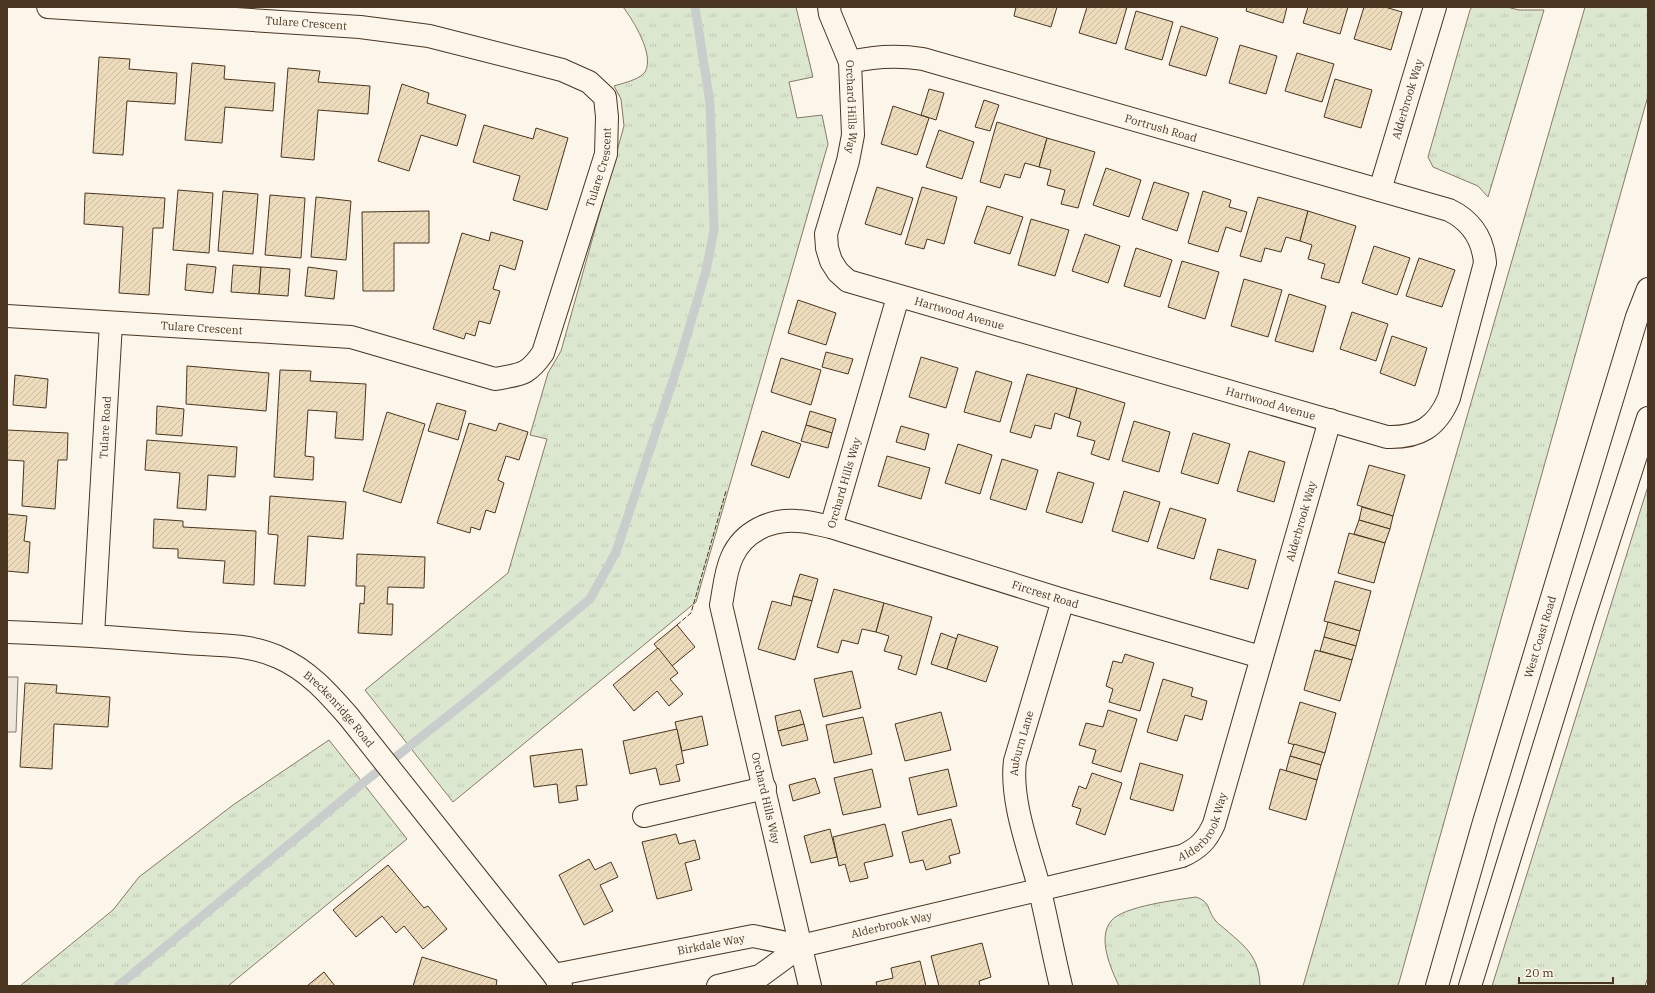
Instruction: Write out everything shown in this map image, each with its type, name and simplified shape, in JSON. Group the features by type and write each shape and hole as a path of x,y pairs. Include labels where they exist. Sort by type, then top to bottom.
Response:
{"street":[{"name":"Tulare Crescent","path":"48,7 360,27 429,36 562,70 589,82 605,97 607,117 606,154 543,353 535,364 526,372 495,379 351,337 111,323"},
{"name":"Orchard Hills Way","path":"810,986 721,605 731,559 738,546 751,533 763,526 777,522 798,521 831,527 898,296 848,281 838,272 831,261 827,248 826,234 848,161 853,135 850,62 830,14 829,7"},
{"name":"Alderbrook Way","path":"1380,190 1435,7"},
{"name":"Portrush Road","path":"850,62 884,56 904,56 923,59 1449,210 1459,215 1467,222"},
{"name":"Hartwood Avenue","path":"898,296 1387,437 1401,437 1415,434 1428,427 1437,419 1449,398 1486,263 1484,249 1479,237 1467,222"},
{"name":"West Coast Road","path":"1437,986 1484,822 1634,324 1648,289"},
{"path":"7,316 111,323"},
{"name":"Tulare Road","path":"93,635 111,323"},
{"path":"1470,986 1584,617 1648,418"},
{"name":"Alderbrook Way","path":"801,946 1182,856 1197,848 1204,841 1214,824 1330,420"},
{"name":"Fircrest Road","path":"831,527 1063,600 1261,657"},
{"name":"Auburn Lane","path":"1061,986 1040,889 1015,796 1014,774 1015,761 1063,600"},
{"name":"Breckenridge Road","path":"7,632 93,635 242,647 278,656 304,672 322,687 357,728 557,981"},
{"path":"644,816 764,788"},
{"name":"Birkdale Way","path":"557,981 753,936 801,946"},
{"path":"718,986 760,976 801,946"}],"green space":[{"path":"623,7 796,7 813,77 789,82 797,118 822,115 828,144 696,602 453,802 365,690 508,573 547,439 530,435 548,373 561,351 624,126 621,99 614,86 639,77 645,72 647,65 647,56 642,38"},
{"path":"1472,7 1507,7 1519,10 1544,10 1488,197 1478,186 1433,167 1428,157"},
{"path":"1585,7 1648,7 1648,96 1398,986 1303,986"},
{"path":"1648,486 1648,977 1645,986 1492,986"},
{"path":"329,740 407,839 228,986 20,986 113,910 139,877 233,805"},
{"path":"1196,897 1204,901 1216,921 1246,948 1254,960 1257,968 1260,986 1119,986 1112,971 1105,945 1107,928 1111,921 1127,911 1151,904"}],"shaded area":[{"path":"7,677 18,677 16,732 7,732"}],"building":[{"path":"1016,7 1057,7 1051,27 1014,16"},
{"path":"1087,7 1127,7 1116,44 1079,33"},
{"path":"1247,7 1287,7 1283,23 1246,11"},
{"path":"1308,7 1348,7 1340,34 1303,23"},
{"path":"1364,7 1385,7 1402,12 1391,50 1354,39"},
{"path":"1136,11 1173,22 1162,60 1125,49"},
{"path":"1181,26 1218,38 1206,76 1169,65"},
{"path":"1240,45 1277,56 1266,94 1229,83"},
{"path":"1297,53 1334,64 1322,102 1285,91"},
{"path":"99,57 130,59 129,69 177,73 175,104 127,101 123,155 93,153"},
{"path":"192,63 225,66 224,79 275,83 273,111 225,107 222,143 185,140"},
{"path":"288,68 320,71 318,82 370,86 368,114 318,110 314,160 281,157"},
{"path":"1335,79 1372,90 1361,128 1324,117"},
{"path":"402,84 429,93 427,103 466,115 457,146 421,135 409,171 378,161"},
{"path":"929,89 944,93 936,120 921,115"},
{"path":"984,100 999,105 990,131 975,127"},
{"path":"893,106 929,118 917,155 881,144"},
{"path":"997,122 1047,138 1039,167 1025,163 1020,178 1005,174 1000,188 980,182"},
{"path":"484,125 533,139 536,128 568,138 547,210 513,200 520,176 473,162"},
{"path":"939,130 974,142 962,179 926,167"},
{"path":"1047,138 1095,152 1078,208 1061,204 1065,190 1047,185 1051,170 1039,167"},
{"path":"1106,168 1141,180 1129,217 1093,205"},
{"path":"1154,182 1189,193 1177,231 1142,219"},
{"path":"877,187 913,198 901,235 865,224"},
{"path":"922,187 957,197 944,244 927,239 924,249 905,244"},
{"path":"178,190 213,193 209,253 173,250"},
{"path":"223,191 258,194 253,254 218,251"},
{"path":"1203,191 1231,200 1229,207 1247,212 1241,232 1226,227 1218,252 1188,243"},
{"path":"85,193 165,198 163,228 153,228 149,295 119,293 123,227 84,224"},
{"path":"270,195 305,198 301,258 265,255"},
{"path":"316,197 351,201 346,260 311,257"},
{"path":"1258,197 1308,211 1300,241 1286,237 1281,252 1265,248 1261,262 1240,256"},
{"path":"987,206 1023,217 1010,254 974,243"},
{"path":"429,211 429,243 394,243 394,291 363,291 362,212"},
{"path":"1308,211 1356,226 1339,283 1321,278 1325,264 1308,259 1312,245 1300,241"},
{"path":"1031,219 1069,230 1055,276 1018,265"},
{"path":"491,232 523,241 515,270 500,265 493,289 500,291 490,324 479,321 475,336 466,333 464,339 433,329 462,233 489,241"},
{"path":"1085,234 1120,246 1108,283 1072,271"},
{"path":"1374,246 1410,258 1397,295 1362,283"},
{"path":"1136,248 1172,260 1160,297 1124,286"},
{"path":"1419,258 1455,270 1442,307 1406,296"},
{"path":"1182,261 1219,272 1205,319 1168,307"},
{"path":"187,264 216,267 213,293 185,290"},
{"path":"233,265 261,267 259,294 231,292"},
{"path":"261,267 290,269 288,296 259,294"},
{"path":"308,267 337,271 334,299 305,296"},
{"path":"1244,279 1282,290 1268,337 1231,326"},
{"path":"1289,294 1326,306 1313,352 1275,341"},
{"path":"798,300 836,313 826,345 788,333"},
{"path":"1352,312 1388,324 1376,361 1340,349"},
{"path":"1392,336 1427,348 1415,386 1380,373"},
{"path":"826,352 853,359 848,374 822,367"},
{"path":"921,357 958,368 946,408 909,397"},
{"path":"781,358 821,370 811,405 771,392"},
{"path":"187,366 269,373 266,411 186,404"},
{"path":"280,370 311,371 310,381 366,384 363,440 335,438 337,412 308,410 305,456 314,457 313,480 274,477"},
{"path":"976,371 1012,382 1000,422 964,412"},
{"path":"1027,374 1077,388 1069,418 1055,413 1051,429 1035,425 1031,438 1010,432"},
{"path":"15,375 48,379 46,408 13,405"},
{"path":"1077,388 1125,403 1109,460 1091,454 1095,441 1077,436 1081,422 1069,418"},
{"path":"437,403 466,411 458,440 428,431"},
{"path":"157,406 184,409 182,436 156,434"},
{"path":"810,411 836,419 832,433 806,425"},
{"path":"387,412 425,424 401,503 363,491"},
{"path":"1134,421 1170,432 1159,472 1122,461"},
{"path":"469,423 496,431 499,423 528,432 519,460 506,456 498,480 504,483 495,513 486,510 480,530 471,527 470,533 437,523"},
{"path":"806,425 832,433 828,448 801,441"},
{"path":"901,426 929,434 925,450 896,442"},
{"path":"7,430 68,433 67,460 58,460 55,509 22,506 24,461 7,460"},
{"path":"762,431 801,444 789,478 751,465"},
{"path":"1193,433 1230,444 1218,484 1181,473"},
{"path":"147,440 237,447 235,477 208,475 206,510 177,508 180,473 145,470"},
{"path":"958,444 992,455 980,494 945,483"},
{"path":"1249,451 1285,462 1274,502 1237,491"},
{"path":"887,456 930,468 921,499 878,486"},
{"path":"1002,459 1038,470 1026,510 990,499"},
{"path":"1369,465 1405,475 1393,516 1357,505"},
{"path":"1058,472 1094,483 1082,523 1046,512"},
{"path":"1124,491 1160,502 1148,542 1112,531"},
{"path":"270,496 346,502 343,539 308,536 305,586 274,584 278,535 268,534"},
{"path":"1362,507 1393,516 1390,529 1359,520"},
{"path":"1170,508 1206,519 1194,559 1157,548"},
{"path":"7,514 27,516 24,541 30,542 28,573 7,571"},
{"path":"154,519 183,521 183,527 256,531 254,585 223,583 225,561 178,558 178,549 153,548"},
{"path":"1359,520 1390,529 1385,543 1354,534"},
{"path":"1349,533 1385,543 1374,583 1338,573"},
{"path":"1218,549 1256,560 1248,589 1210,579"},
{"path":"357,554 425,557 424,588 388,587 387,604 393,604 392,635 358,633 360,603 364,604 365,586 356,586"},
{"path":"800,574 818,579 812,601 793,596"},
{"path":"1335,581 1371,591 1360,631 1324,621"},
{"path":"834,589 884,603 876,632 862,629 858,644 842,640 838,653 817,647"},
{"path":"793,596 812,601 795,660 758,649 772,601 791,606"},
{"path":"884,603 932,617 916,675 898,669 902,656 884,651 889,636 876,632"},
{"path":"1328,622 1360,631 1356,646 1324,637"},
{"path":"677,625 695,647 672,666 654,644"},
{"path":"941,633 957,639 947,669 931,664"},
{"path":"958,634 998,647 986,682 947,669"},
{"path":"1324,637 1356,646 1352,660 1320,651"},
{"path":"658,648 678,673 670,679 683,694 669,706 657,691 634,711 613,685"},
{"path":"1315,650 1352,660 1340,701 1304,690"},
{"path":"1125,654 1154,663 1140,711 1109,702 1113,689 1106,686 1113,661 1122,663"},
{"path":"852,671 861,708 823,717 814,679"},
{"path":"1163,679 1193,688 1191,696 1207,701 1202,720 1185,715 1177,741 1147,732"},
{"path":"25,683 57,685 56,693 110,697 108,727 54,724 52,769 20,767"},
{"path":"1300,702 1336,713 1325,753 1288,743"},
{"path":"800,710 804,724 778,731 775,716"},
{"path":"1108,710 1137,719 1121,772 1092,763 1096,750 1079,745 1086,723 1103,727"},
{"path":"941,712 951,750 905,761 895,724"},
{"path":"702,716 708,745 682,751 675,722"},
{"path":"863,717 872,754 834,763 826,725"},
{"path":"804,724 808,740 782,746 778,731"},
{"path":"677,729 684,763 676,765 680,781 660,785 656,768 630,774 623,741"},
{"path":"1294,744 1325,753 1321,765 1290,756"},
{"path":"582,749 587,785 576,786 578,800 559,803 557,784 534,787 530,756"},
{"path":"1290,756 1321,765 1317,780 1286,771"},
{"path":"1140,763 1183,775 1173,811 1130,799"},
{"path":"872,769 881,807 843,815 834,778"},
{"path":"948,769 957,806 918,815 909,778"},
{"path":"1280,769 1317,780 1306,820 1269,809"},
{"path":"1092,773 1122,783 1105,835 1076,824 1081,809 1072,806 1079,786 1086,789"},
{"path":"815,778 820,793 793,801 789,785"},
{"path":"951,819 960,853 949,856 951,863 926,870 923,860 910,863 902,832"},
{"path":"885,824 893,856 864,863 868,878 850,882 845,864 839,866 833,837"},
{"path":"830,829 837,857 811,863 804,836"},
{"path":"676,834 679,844 695,840 700,859 685,863 692,890 657,899 642,842"},
{"path":"589,859 595,870 611,862 618,877 600,885 613,911 584,925 559,875"},
{"path":"388,865 424,908 428,906 447,929 423,949 404,926 396,933 382,916 356,937 333,910"},
{"path":"982,943 991,977 979,981 980,986 939,986 931,956"},
{"path":"422,957 497,980 496,986 413,986"},
{"path":"920,961 926,986 877,986 876,982 893,978 891,968"},
{"path":"324,972 335,986 307,986"}],"waterway":[{"path":"118,986 358,787 473,696 590,599 616,552 679,362 706,271 714,230 710,103 695,7"}],"fence":[{"path":"677,625 691,613 726,491"}]}
